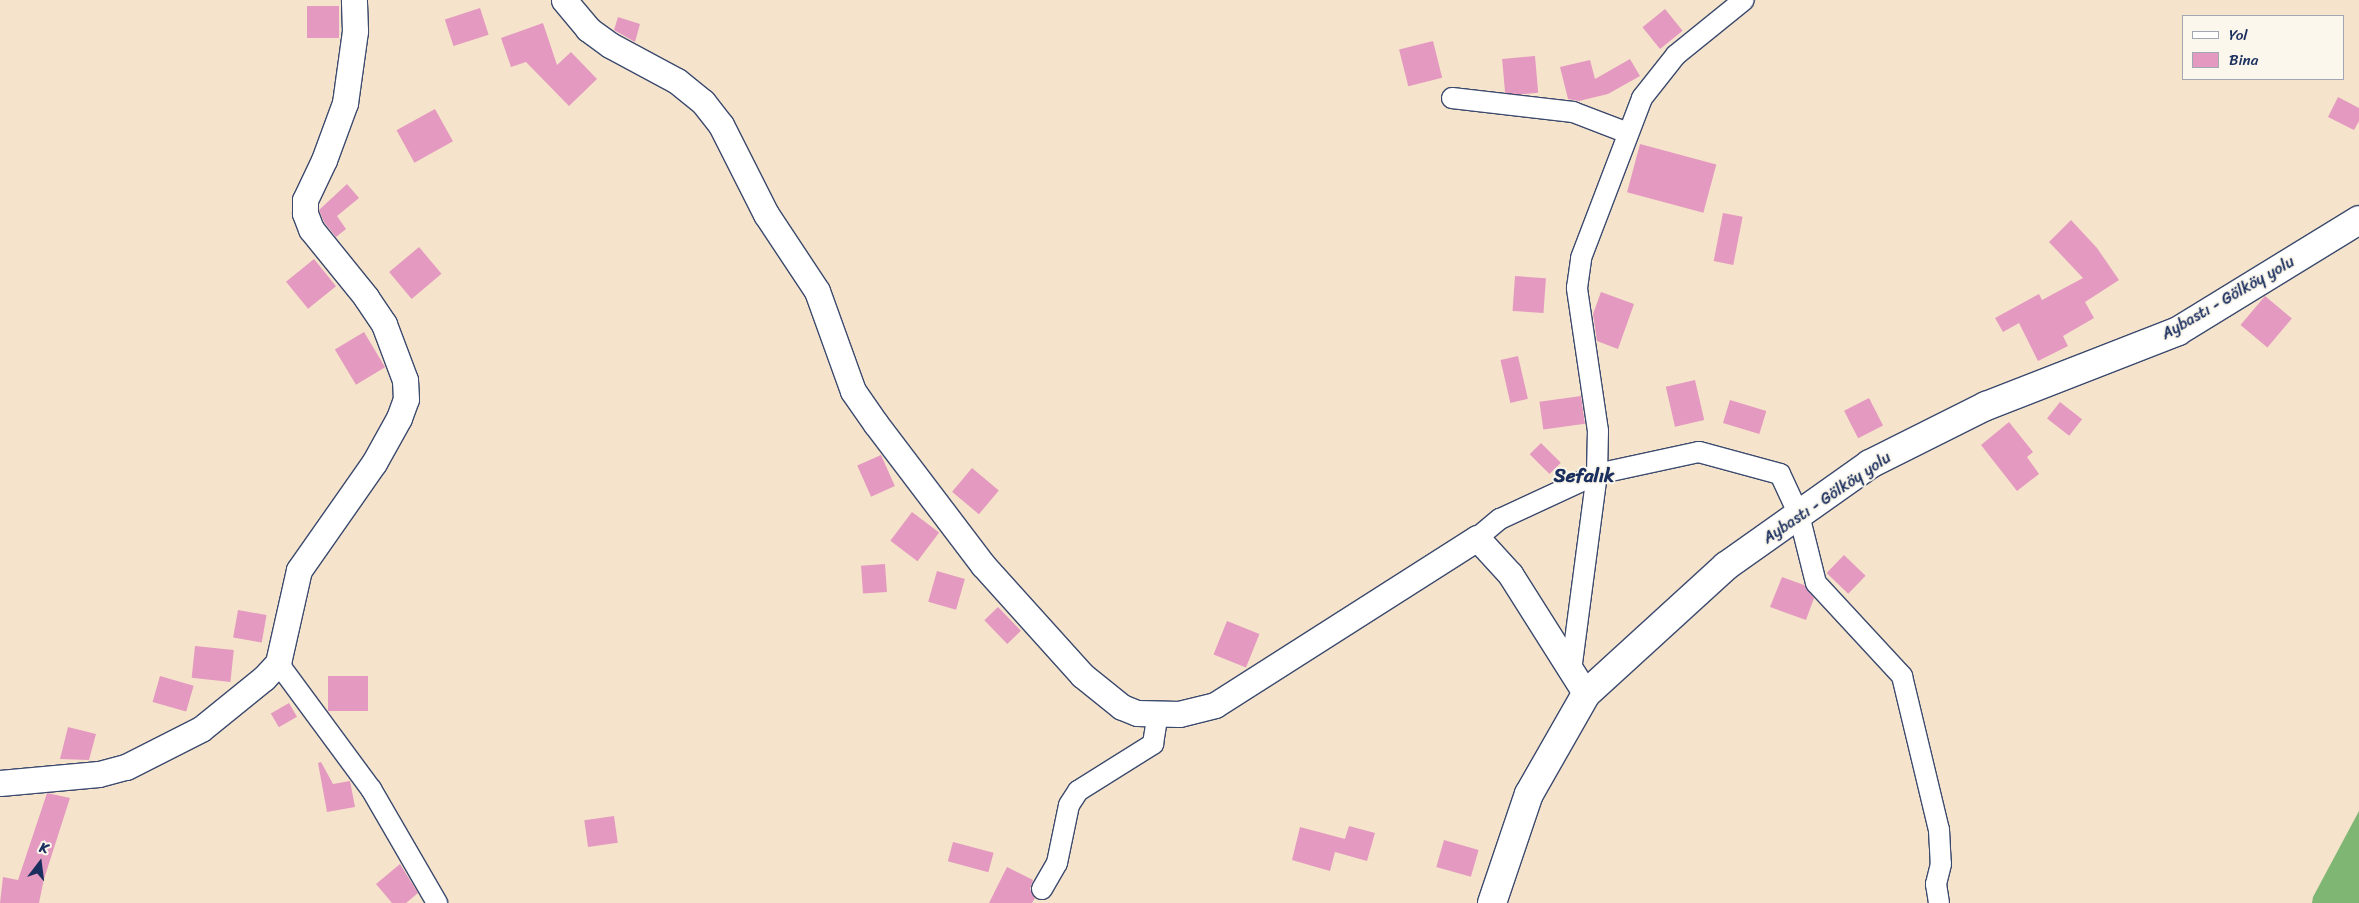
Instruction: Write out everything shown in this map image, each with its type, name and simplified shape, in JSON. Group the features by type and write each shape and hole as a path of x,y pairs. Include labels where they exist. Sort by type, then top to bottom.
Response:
{"main road":[{"name":"Aybastı - Gölköy yolu","path":"1492,903 1529,794 1586,694 1726,566 1870,464 1986,406 2178,331 2359,220"}],"street":[{"path":"0,783 99,774 126,767 201,729 254,687 278,663 299,570 374,463 406,399 405,380 384,324 366,297 311,229 305,213 304,200 324,160 345,102 355,31 354,0"},
{"path":"564,0 588,29 610,45 677,81 703,102 721,125 766,214 817,292 853,391 982,565 1082,676 1122,707 1137,713 1179,714 1215,705 1477,538 1500,519 1597,474 1699,452 1780,474 1799,515 1816,583 1902,676 1939,830 1941,864 1936,884 1939,903"},
{"path":"1572,671 1597,474 1595,397 1577,288 1581,258 1642,98 1656,76 1676,55 1744,0"},
{"path":"1452,98 1573,112 1628,133"},
{"path":"1477,538 1510,574 1586,694"},
{"path":"278,663 371,788 436,903"},
{"path":"1042,889 1057,863 1069,805 1078,791 1153,744 1158,714"}],"green space":[{"path":"2359,811 2359,903 2312,903 2313,897"}],"building":[{"path":"307,6 339,6 339,38 307,38"},
{"path":"480,8 489,35 453,46 445,19"},
{"path":"1665,9 1683,31 1660,49 1642,27"},
{"path":"618,17 640,24 635,42 614,30"},
{"path":"543,23 557,65 571,52 597,79 569,106 526,62 511,67 501,38"},
{"path":"1433,41 1442,78 1408,86 1399,49"},
{"path":"1535,56 1538,93 1505,96 1502,59"},
{"path":"1630,59 1640,76 1608,94 1579,101 1568,99 1560,67 1590,60 1595,79"},
{"path":"2338,97 2359,108 2359,121 2354,130 2328,117"},
{"path":"435,109 453,141 414,163 397,130"},
{"path":"1640,144 1716,164 1703,213 1627,192"},
{"path":"347,184 359,198 337,216 346,229 336,237 324,222 319,210"},
{"path":"1723,213 1743,217 1733,265 1714,261"},
{"path":"2071,220 2097,248 2119,280 2085,302 2094,318 2063,336 2068,346 2038,361 2019,323 2003,332 1995,318 2039,294 2042,300 2083,278 2049,242"},
{"path":"419,247 441,274 412,299 389,272"},
{"path":"314,259 336,286 308,309 286,282"},
{"path":"1515,276 1546,278 1543,313 1513,311"},
{"path":"1601,292 1634,304 1618,349 1597,341 1593,314"},
{"path":"2265,296 2292,318 2267,348 2241,325"},
{"path":"364,332 385,367 356,385 335,350"},
{"path":"1518,356 1528,399 1510,403 1500,360"},
{"path":"1695,380 1704,420 1675,427 1666,387"},
{"path":"1581,396 1585,424 1543,430 1539,402"},
{"path":"1869,398 1883,426 1858,438 1844,411"},
{"path":"1730,400 1766,411 1759,434 1723,423"},
{"path":"2060,402 2082,419 2069,436 2047,419"},
{"path":"2009,422 2033,452 2027,457 2039,474 2017,491 1981,445"},
{"path":"1541,443 1561,463 1549,474 1530,454"},
{"path":"881,455 895,486 871,497 857,466"},
{"path":"972,468 999,490 979,514 952,492"},
{"path":"912,512 939,532 917,561 890,541"},
{"path":"1844,555 1866,576 1848,594 1827,573"},
{"path":"885,564 887,592 863,594 861,566"},
{"path":"937,571 965,579 956,610 928,602"},
{"path":"1782,577 1804,585 1814,598 1806,620 1770,607"},
{"path":"998,607 1021,631 1007,644 984,620"},
{"path":"238,610 267,615 262,643 233,638"},
{"path":"1227,621 1259,634 1246,667 1214,654"},
{"path":"195,646 234,650 230,682 192,678"},
{"path":"160,676 194,686 186,712 153,702"},
{"path":"328,676 368,676 368,711 328,711"},
{"path":"289,703 297,717 279,727 271,714"},
{"path":"68,727 96,734 89,760 60,759"},
{"path":"321,762 333,784 350,781 355,807 327,812 318,763"},
{"path":"47,793 70,798 44,879 39,903 0,903 3,877 18,880"},
{"path":"614,816 618,843 588,847 584,820"},
{"path":"1349,826 1375,833 1367,861 1335,852 1330,871 1292,860 1300,827 1345,839"},
{"path":"1444,840 1479,850 1471,877 1436,867"},
{"path":"953,842 994,853 988,872 948,861"},
{"path":"400,864 418,893 406,903 392,903 376,884"},
{"path":"1007,867 1033,880 1030,889 1035,898 1032,903 989,903"}],"district":[{"name":"Sefalık","path":"1584,476"}]}
